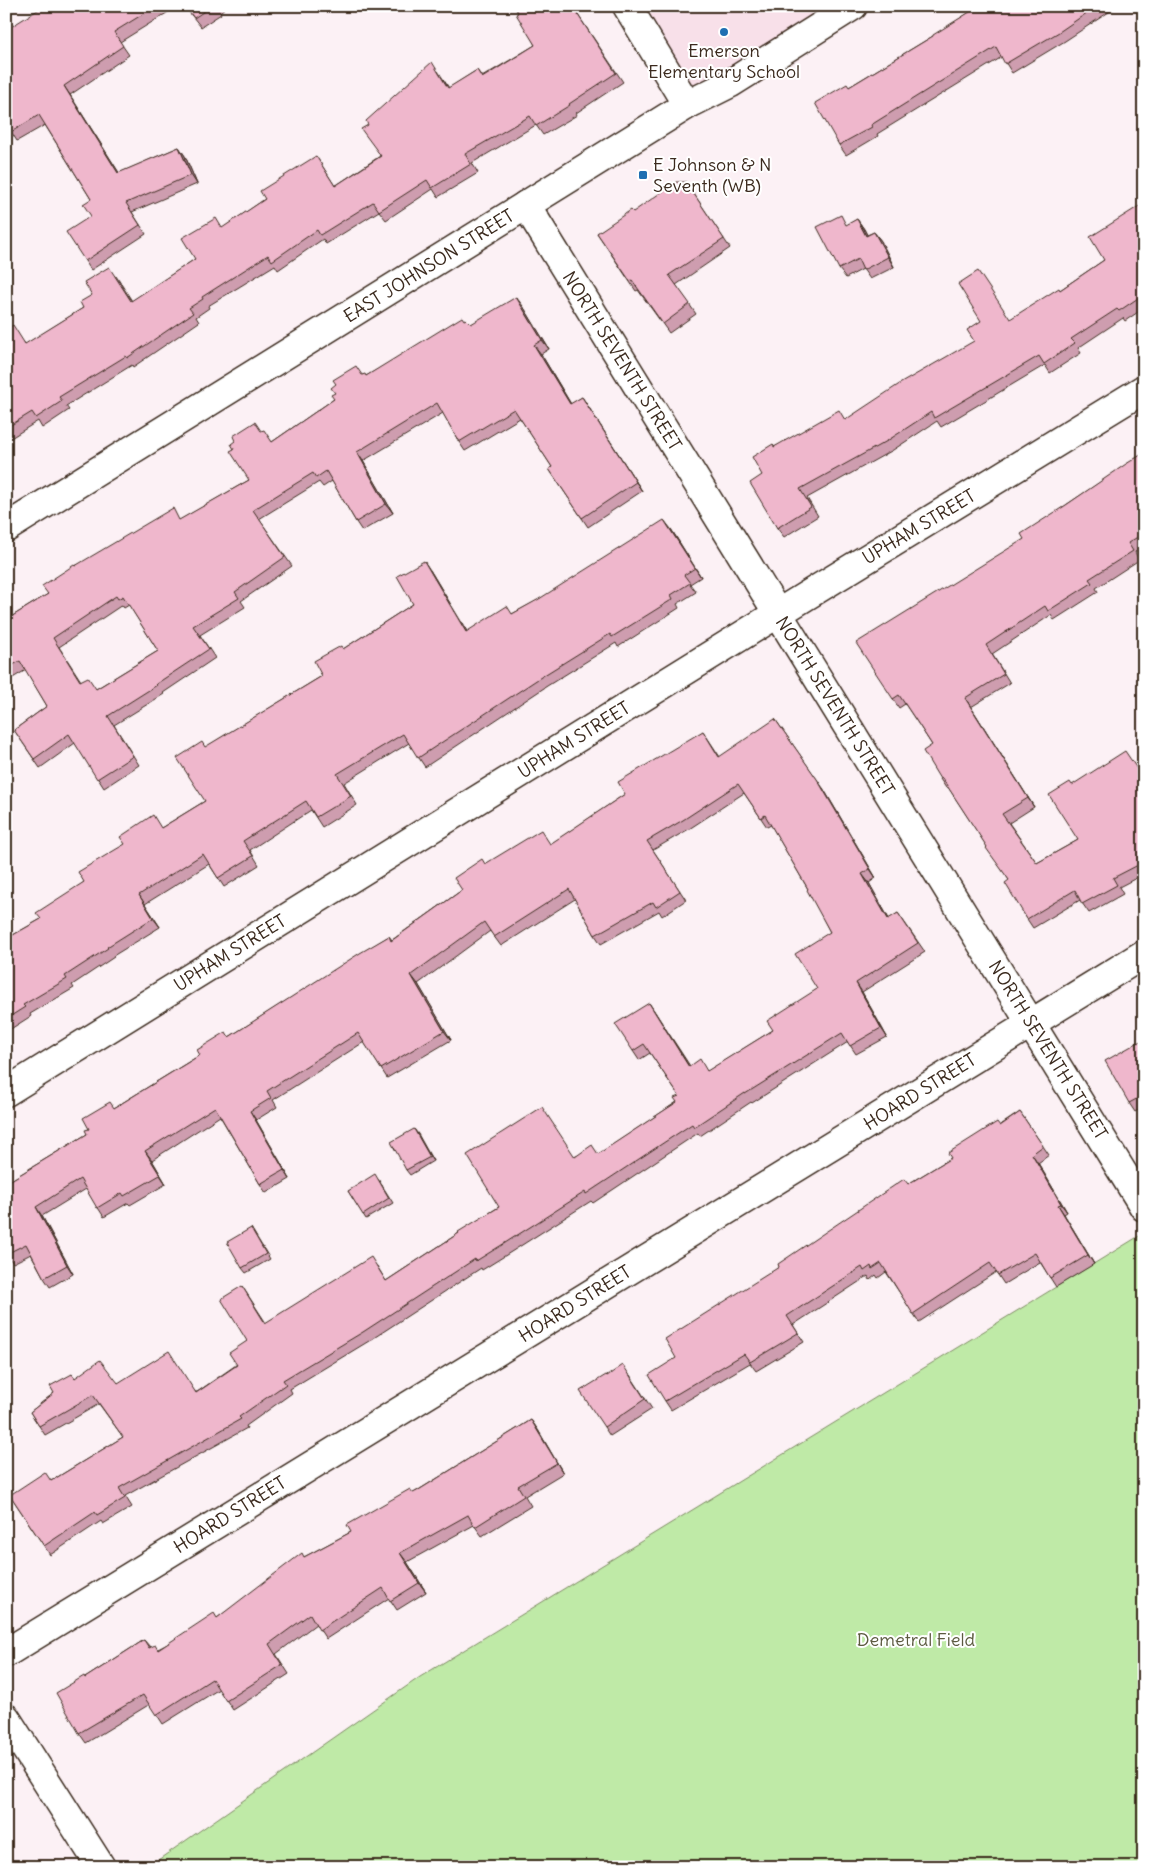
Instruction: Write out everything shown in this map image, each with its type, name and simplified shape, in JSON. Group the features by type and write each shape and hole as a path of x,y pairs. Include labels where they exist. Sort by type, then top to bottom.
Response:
{"street":[{"path":"627,6 688,105"},
{"name":"EAST JOHNSON STREET","path":"6,528 688,105 731,83 853,6"},
{"name":"NORTH SEVENTH STREET","path":"526,205 1144,1207"},
{"name":"UPHAM STREET","path":"6,1092 778,613 1144,389"},
{"name":"HOARD STREET","path":"6,1652 1144,954"},
{"path":"6,1718 101,1867"}],"shaded area":[{"name":"Emerson Elementary School","path":"627,6 847,6 687,105"}],"green space":[{"name":"Demetral Field","path":"1144,1233 1144,1867 148,1867 420,1677"}],"building":[{"path":"44,6 156,6 114,32 123,46 64,86 118,173 179,147 191,175 126,203 140,225 85,261 66,232 91,216 83,204 91,199 39,115 11,132 6,124 6,41 11,39 6,30"},
{"path":"185,6 212,6 194,18"},
{"path":"514,6 566,6 570,12 574,9 616,73 536,126 530,116 465,154 471,164 432,188 427,180 379,211 373,202 320,235 317,230 272,261 268,255 202,297 203,299 189,308 193,313 127,358 126,356 59,397 62,401 36,418 32,412 6,428 6,330 13,325 25,344 83,308 80,302 92,295 84,282 109,267 131,301 195,259 182,238 216,218 222,228 265,199 260,191 316,156 335,186 381,156 361,129 368,125 366,121 432,62 448,88 477,70 482,78 535,45 516,14 518,13"},
{"path":"971,6 1097,6 1059,32 1005,64 996,47 871,125 872,127 839,145 815,103 847,84 849,87 933,36 973,10"},
{"path":"676,182 686,182 724,239 669,275 690,304 663,324 597,233 631,210 633,212"},
{"path":"1144,203 1144,294 1071,339 1075,343 1044,364 1039,356 934,418 931,412 887,441 800,489 811,507 777,528 750,483 762,475 752,457 773,444 774,447 839,410 845,420 901,383 974,341 967,330 981,321 958,284 978,271 1010,319 1059,288 1060,290 1104,260 1090,237"},
{"path":"841,215 846,225 857,219 866,236 874,232 888,257 863,270 858,259 839,269 817,227"},
{"path":"516,297 542,340 534,345 570,404 582,397 636,482 582,518 549,469 552,467 514,409 459,442 437,403 357,452 386,504 356,522 326,471 316,478 313,473 253,510 285,557 235,592 239,598 193,626 209,649 108,716 133,756 97,779 69,734 34,759 14,730 47,706 20,661 6,669 6,620 48,594 42,586 74,565 173,508 179,520 249,480 230,451 234,449 231,444 235,441 233,436 255,422 261,431 264,430 272,442 334,399 331,395 335,393 331,388 336,384 333,380 356,366 362,375 365,374 366,376 462,317 471,324","holes":["116,596 118,599 123,596 158,651 96,689 88,677 80,681 53,638"]},
{"path":"1144,453 1144,533 1128,543 1133,551 1089,579 1092,583 1048,611 1045,606 986,645 1004,674 965,698 1028,798 1002,814 1037,863 1078,840 1049,795 1070,782 1072,785 1125,751 1144,779 1144,862 1113,878 1117,885 1082,904 1075,890 1027,919 1005,883 1009,880 923,751 932,745 899,695 893,699 856,643 1024,539 1021,534"},
{"path":"664,520 695,568 684,575 690,583 671,595 673,599 612,637 610,634 541,677 418,758 403,734 337,774 351,796 316,817 306,801 243,841 253,856 218,878 203,854 139,895 153,918 107,947 65,976 67,979 23,1005 25,1007 6,1019 6,939 41,919 36,913 84,882 78,872 125,844 120,837 153,815 161,828 205,801 177,758 202,742 205,747 322,676 314,661 341,646 343,649 413,604 397,576 424,561 466,632 507,606 512,614 539,599"},
{"path":"775,719 817,779 870,869 862,874 888,919 898,913 918,943 856,983 881,1028 850,1046 842,1033 694,1127 692,1124 586,1194 585,1192 476,1261 475,1259 363,1332 283,1380 286,1384 239,1417 241,1419 119,1488 125,1498 97,1515 95,1512 44,1546 10,1495 45,1472 51,1481 123,1437 93,1395 39,1426 30,1412 54,1393 50,1386 72,1374 75,1378 100,1360 118,1383 169,1351 196,1393 237,1365 229,1353 247,1341 221,1299 242,1286 265,1323 371,1257 386,1281 458,1232 499,1207 467,1155 542,1107 575,1157 592,1145 598,1154 677,1102 674,1098 679,1096 644,1044 633,1051 615,1024 649,1003 689,1067 700,1059 707,1071 773,1030 767,1021 817,989 795,954 830,932 808,889 765,815 761,818 738,784 647,841 680,891 656,907 653,902 595,935 569,889 494,937 484,922 411,975 444,1031 381,1069 358,1033 267,1091 271,1098 250,1111 284,1170 260,1184 215,1107 145,1151 160,1175 124,1196 122,1193 97,1208 80,1179 36,1207 67,1265 44,1278 26,1244 6,1254 6,1183 87,1134 85,1130 89,1129 83,1118 110,1102 114,1108 200,1055 197,1050 226,1032 229,1037 360,953 389,936 391,941 462,890 454,878 482,859 485,864 541,830 550,844 625,794 618,782 703,731 719,757"},
{"path":"1144,1039 1144,1095 1129,1103 1105,1061"},
{"path":"1020,1112 1043,1146 1032,1154 1061,1204 1058,1205 1088,1255 1050,1278 1035,1253 998,1275 990,1263 913,1314 881,1263 872,1269 871,1266 864,1271 862,1267 787,1316 798,1333 750,1362 744,1354 665,1401 649,1375 676,1358 665,1339 779,1267 778,1264 904,1179 908,1184 951,1158 948,1153 997,1122 1000,1126"},
{"path":"414,1129 430,1157 406,1170 391,1142"},
{"path":"375,1174 389,1198 363,1215 348,1191"},
{"path":"251,1228 266,1254 242,1268 227,1242"},
{"path":"623,1365 645,1399 604,1427 580,1391"},
{"path":"531,1420 557,1463 518,1486 524,1496 475,1527 468,1515 400,1553 419,1583 390,1601 383,1588 319,1630 310,1614 269,1644 282,1665 226,1701 212,1679 156,1715 143,1695 79,1733 56,1693 84,1676 85,1678 144,1640 149,1648 155,1645 158,1650 214,1613 217,1618 302,1553 304,1557 351,1532 347,1525 410,1489 413,1493 417,1491"}],"place":[{"name":"Emerson Elementary School","path":"724,32"},
{"name":"E Johnson & N Seventh (WB)","path":"643,175"}]}
